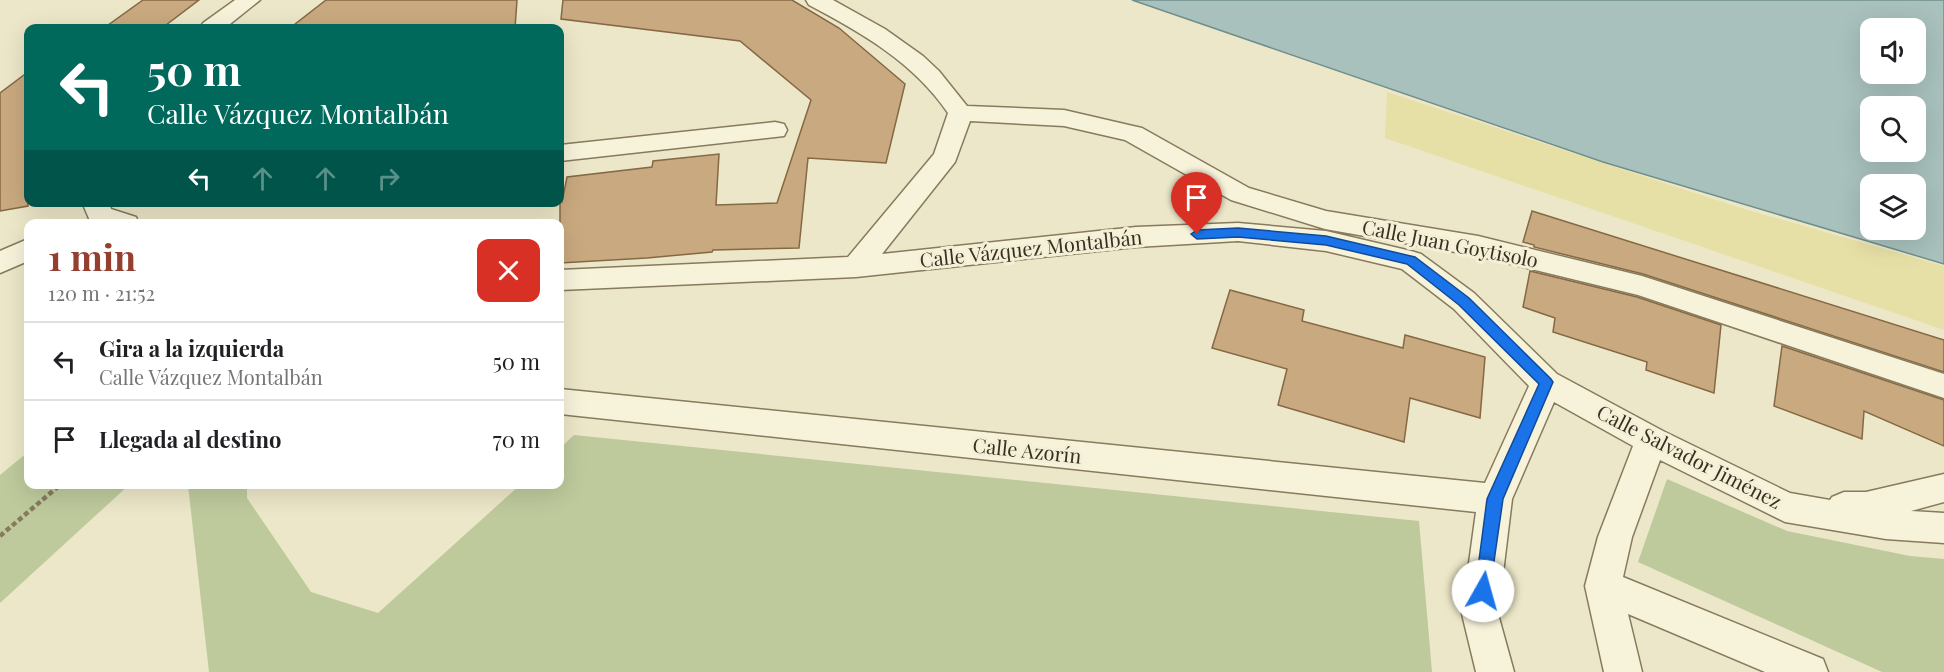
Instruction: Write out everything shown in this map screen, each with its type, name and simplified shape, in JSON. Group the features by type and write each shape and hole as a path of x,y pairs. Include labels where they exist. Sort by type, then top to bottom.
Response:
{"street":[{"path":"216,24 249,0"},
{"path":"817,0 856,21 919,62 948,93 960,113 946,156 856,267"},
{"name":"Calle Juan Goytisolo","path":"960,113 1064,118 1134,134 1240,194 1325,220 1478,246 1642,286 1944,386"},
{"path":"564,153 775,130"},
{"path":"93,214 110,219"},
{"name":"Calle Vázquez Montalbán","path":"564,280 856,267 1136,237 1238,232 1326,241 1411,261 1464,302 1546,382"},
{"path":"0,262 24,251"},
{"path":"1495,672 1480,614 1495,499 1546,382"},
{"name":"Calle Salvador Jiménez","path":"1546,382 1651,440 1785,507 1886,524 1944,528"},
{"name":"Calle Azorín","path":"564,402 1495,499"},
{"path":"1623,672 1603,586 1615,537 1651,440"},
{"path":"1785,507 1866,507 1944,488"},
{"path":"1603,586 1809,672"}],"path":[{"path":"0,536 55,489"}],"green space":[{"path":"574,435 1419,521 1432,672 209,672 188,489 247,489 247,498 311,592 378,613 516,489 564,489 564,444"},
{"path":"24,455 24,489 125,489 0,603 0,475"},
{"path":"1667,479 1787,531 1910,556 1944,559 1944,672 1882,672 1638,562"}],"sand":[{"path":"1387,92 1741,208 1944,266 1944,330 1385,138"}],"water":[{"path":"1132,0 1944,0 1944,264 1864,240 1926,240 1926,174 1860,174 1860,239 1603,162"}],"building":[{"path":"143,0 199,0 167,24 110,24"},
{"path":"326,0 517,0 515,24 295,24"},
{"path":"563,0 792,0 839,28 905,84 886,163 808,158 799,248 713,250 712,252 647,258 564,263 564,219 560,219 560,207 564,207 567,177 652,167 653,161 719,154 716,205 777,203 811,100 740,41 561,19"},
{"path":"24,75 24,207 0,211 0,93"},
{"path":"1532,211 1944,340 1944,372 1643,274 1534,247 1534,245 1523,242"},
{"path":"1530,271 1637,297 1721,325 1714,393 1646,370 1647,362 1553,332 1555,318 1523,307"},
{"path":"1230,290 1304,310 1302,321 1403,348 1405,335 1485,357 1480,418 1410,398 1404,442 1278,405 1287,369 1212,348"},
{"path":"1782,346 1944,400 1944,446 1864,411 1862,439 1774,406"}],"route":[{"path":"1197,234 1238,232 1326,241 1411,261 1464,302 1546,382 1495,499 1483,591"}]}
